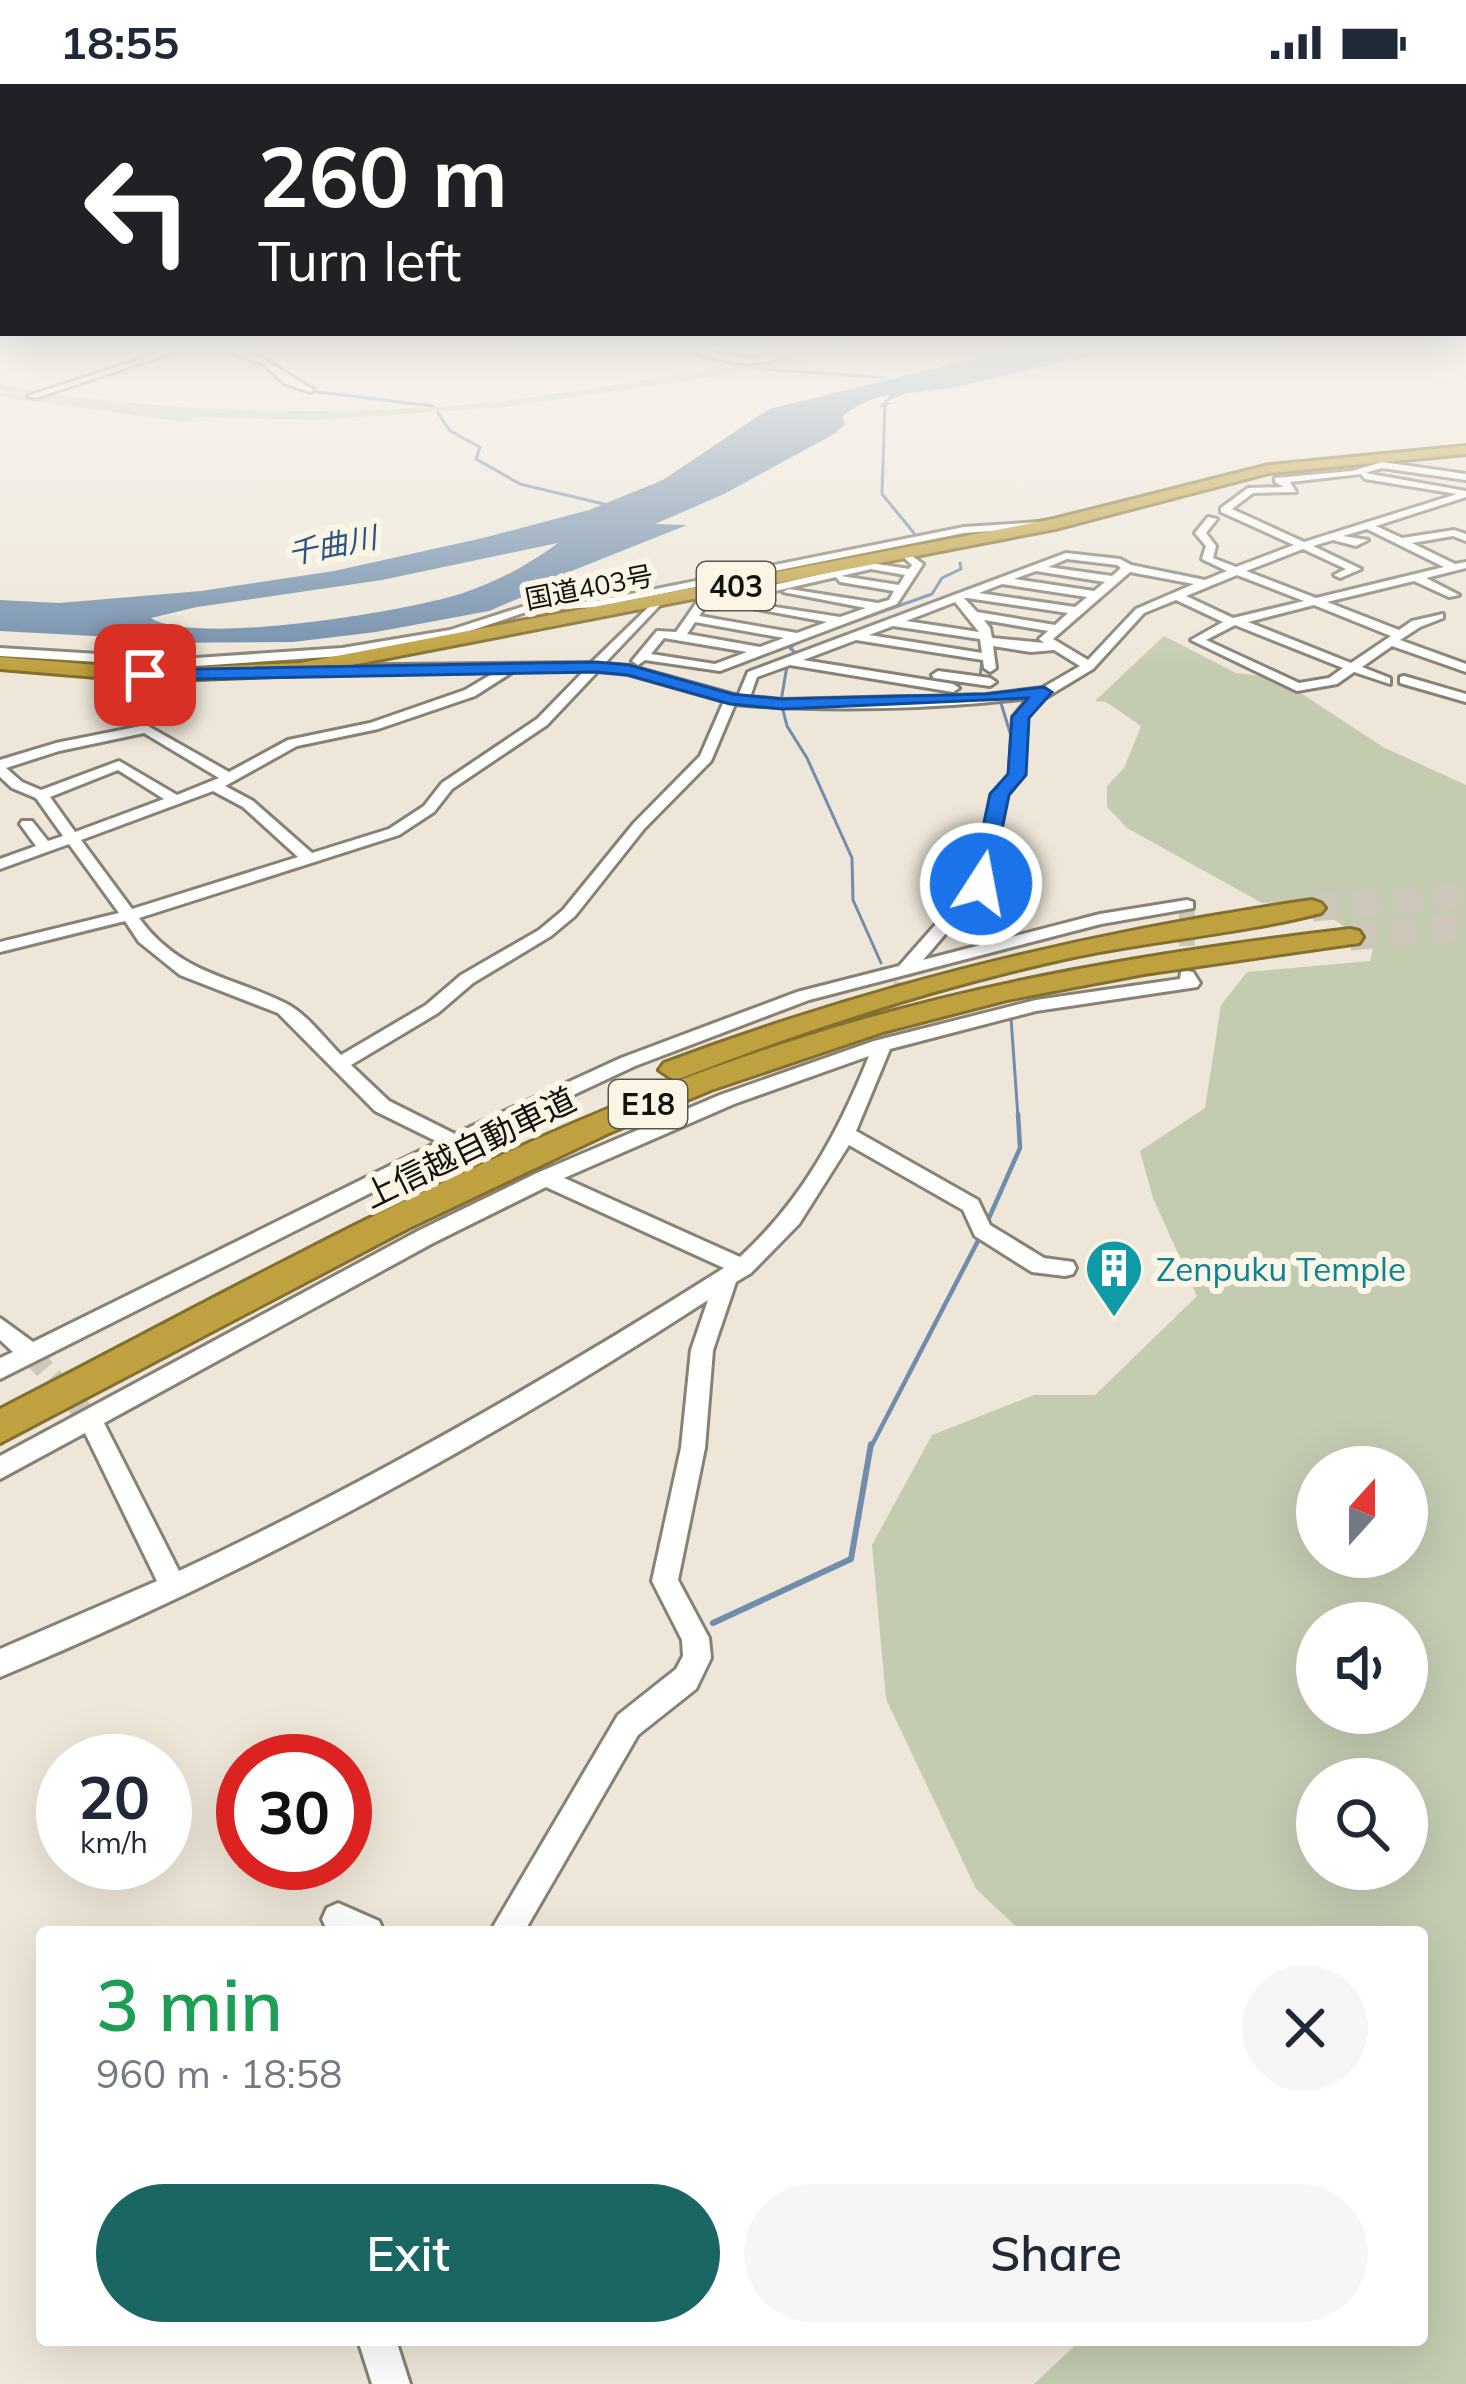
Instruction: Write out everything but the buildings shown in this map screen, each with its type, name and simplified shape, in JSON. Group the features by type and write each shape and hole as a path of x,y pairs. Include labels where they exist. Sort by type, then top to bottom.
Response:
{"highway":[{"name":"国道403号","path":"0,663 145,675 300,669 484,628 658,601 1055,524 1295,465 1405,455"},
{"name":"上信越自動車道","path":"0,1402 523,1137 766,1034 981,967 1145,932 1312,908"},
{"name":"上信越自動車道","path":"0,1427 454,1191 575,1134 749,1066 913,1014 1029,986 1176,959 1350,937"}],"street":[{"path":"1236,477 1283,481 1352,475 1382,465 1466,477"},
{"path":"1352,475 1466,493"},
{"path":"1283,481 1293,490 1251,490 1225,509 1356,569 1340,575 1365,587"},
{"path":"907,968 981,884 1000,794 1017,775 1020,717 1044,692 1089,666 1130,619 1230,570 1466,493"},
{"path":"1212,519 1200,533 1210,546 1207,559 1466,668"},
{"path":"1324,520 1349,530"},
{"path":"1272,529 1288,522"},
{"path":"0,652 150,663 267,659 386,646 484,628 528,608 596,604 964,530 1055,524"},
{"path":"1364,524 1452,568"},
{"path":"1404,541 1462,534"},
{"path":"1330,535 1352,544 1363,540"},
{"path":"643,656 716,668 893,602 918,564 904,553"},
{"path":"339,1064 432,1009 467,979 521,949 568,913 638,826 706,758 752,674 1066,556 1120,562 1128,568 1206,583"},
{"path":"1438,616 1327,684 1297,687 1197,640 1234,621 1466,565"},
{"path":"679,636 701,604 871,566 913,573"},
{"path":"1035,568 1116,580"},
{"path":"1089,666 1046,639 1128,568"},
{"path":"1412,576 1453,595"},
{"path":"827,577 902,589"},
{"path":"1001,580 1097,595"},
{"path":"776,590 881,606"},
{"path":"962,596 1075,611"},
{"path":"962,596 984,628 990,682"},
{"path":"1179,598 1386,681"},
{"path":"0,947 131,915 394,832 415,820 447,786 542,722 658,601"},
{"path":"718,601 842,621"},
{"path":"972,615 1054,628"},
{"path":"692,618 799,637"},
{"path":"891,622 1031,649 1055,646"},
{"path":"629,670 661,634 760,651"},
{"path":"854,636 990,658"},
{"path":"814,651 990,682 1005,695"},
{"path":"788,661 886,680 1005,695"},
{"path":"300,669 596,667 629,670 737,700 782,704 1044,692"},
{"path":"0,864 177,801 293,743 373,726 470,693 512,668"},
{"path":"1404,680 1466,698"},
{"path":"307,857 221,782 146,729 43,750 0,768 17,785 41,795 166,958 284,1009 382,1106 455,1142"},
{"path":"81,745 111,768"},
{"path":"41,795 119,765 177,801"},
{"path":"27,824 46,848"},
{"path":"0,1369 455,1142 628,1062 803,996 1100,919 1187,905"},
{"path":"0,1468 544,1178 755,1090 882,1046 1120,988 1191,983 1186,976"},
{"path":"0,1663 173,1587 442,1450 735,1272 785,1231 848,1135 882,1046"},
{"path":"848,1135 971,1205 982,1229 1040,1266 1065,1268"},
{"path":"544,1178 735,1272"},
{"path":"510,1926 628,1725 686,1679 697,1658 695,1638 665,1581 693,1448 702,1350 735,1272"},
{"path":"0,1327 31,1354"},
{"path":"90,1419 173,1587"},
{"path":"338,1918 355,1926"},
{"path":"379,2346 391,2384"}],"green space":[{"path":"1164,636 1236,673 1278,678 1383,747 1466,785 1466,2384 1034,2384 1075,2346 1428,2346 1428,1926 1016,1926 976,1889 886,1699 872,1545 932,1435 1034,1395 1095,1395 1197,1296 1153,1198 1140,1151 1205,1108 1221,1005 1247,972 1370,961 1373,947 1306,900 1262,903 1127,828 1107,807 1107,786 1124,768 1141,726 1106,702 1095,701"}],"water":[{"path":"700,455 795,455 655,524 687,525 569,572 567,578 489,611 293,642 135,643 131,638 0,631 0,600 59,603 201,591 334,571 589,510 663,480","holes":["558,543 473,590 432,601 300,623 210,629 151,618 382,580"]}],"waterway":[{"path":"477,455 476,459 520,484 608,505"},
{"path":"883,455 882,494 914,533"},
{"path":"797,654 790,648 797,642 932,594 942,578 961,569 960,563"},
{"path":"980,676 982,661"},
{"path":"781,701 787,666"},
{"path":"1000,700 1012,739"},
{"path":"782,706 787,726 807,758 852,858 853,900 881,963"},
{"path":"1011,1018 1018,1117"},
{"path":"985,1227 1020,1148 1018,1114"},
{"path":"871,1447 980,1237"},
{"path":"713,1623 851,1559 871,1444"}],"tunnel":[{"path":"1312,908 1466,895"},
{"path":"1187,905 1187,976"},
{"path":"1350,937 1466,926"},
{"path":"882,1046 907,968"},
{"path":"455,1142 544,1178"},
{"path":"31,1354 90,1419"}],"place":[{"name":"Zenpuku Temple","path":"1114,1319"}],"route":[{"path":"145,675 596,667 629,670 730,699 782,704 986,699 1044,692 1020,717 1017,775 1000,794 981,884"}],"water label":[{"name":"千曲川","path":"332,545"}]}
